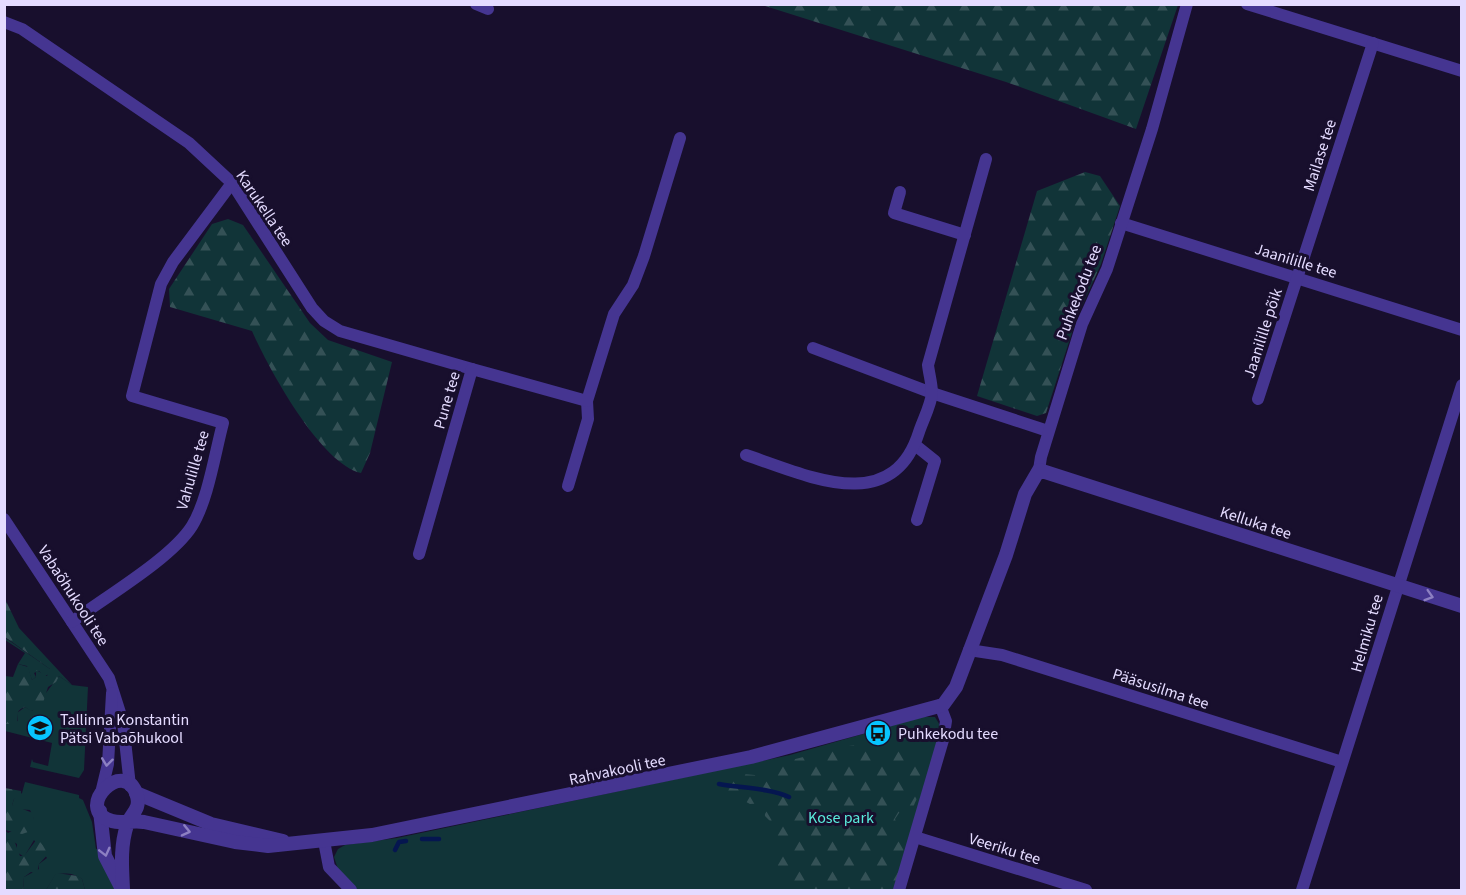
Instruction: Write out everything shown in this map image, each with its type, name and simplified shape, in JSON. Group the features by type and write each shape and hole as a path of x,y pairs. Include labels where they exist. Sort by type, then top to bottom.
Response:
{"street":[{"name":"Puhkekodu tee","path":"940,705 953,693 1006,555 1025,494 1040,470 1048,431 1082,324 1107,269 1152,129 1187,4"},
{"path":"1247,4 1461,70"},
{"name":"Karukella tee","path":"4,22 22,29 189,143 232,183 312,308 324,321 340,331 472,369"},
{"name":"Mailase tee","path":"1297,278 1373,42"},
{"path":"568,486 588,419 587,401 614,314 633,285 644,256 680,138"},
{"path":"746,455 826,481 872,483 893,475 913,453 932,393 928,365 986,159"},
{"name":"Vahulille tee","path":"72,622 165,554 192,526 202,501 223,423 132,396 161,284 173,262 232,183"},
{"path":"900,192 894,213 965,235"},
{"name":"Jaanilille tee","path":"1121,223 1461,330"},
{"name":"Jaanilille põik","path":"1258,399 1297,278"},
{"path":"813,348 932,393 1048,431"},
{"name":"Pune tee","path":"419,554 472,369 587,401"},
{"name":"Helmiku tee","path":"1302,891 1461,385"},
{"path":"915,445 935,461 916,520"},
{"name":"Kelluka tee","path":"1040,470 1461,606"},
{"name":"Vabaõhukooli tee","path":"4,519 109,678 123,722 133,789"},
{"name":"Pääsusilma tee","path":"969,650 1002,655 1342,762"},
{"name":"Vabaõhukooli tee","path":"102,789 108,764 112,692"},
{"path":"899,891 944,733 945,717 940,705"},
{"name":"Rahvakooli tee","path":"128,819 254,845 324,841 444,822 741,760 940,705"},
{"path":"116,782 133,789 138,805 128,819 121,846 123,890 105,856 98,799 102,789 116,782"},
{"name":"Rahvakooli tee","path":"133,789 184,814 229,830 297,844"},
{"path":"100,811 104,816 116,822 128,819"},
{"name":"Veeriku tee","path":"915,837 1086,891"},
{"path":"324,841 329,867 351,891"}],"green space":[{"path":"1178,4 1136,129 1006,82 762,5"},
{"path":"1085,172 1100,176 1120,206 1101,264 1077,317 1046,413 1037,416 977,396 1037,191"},
{"path":"228,219 243,225 310,323 328,340 392,362 370,453 361,473 345,466 313,434 283,390 252,331 170,307 169,289 212,224"},
{"path":"5,599 19,628 72,685 59,676 56,682 48,687 42,706 31,711 25,707 19,710 17,724 5,724 5,676 13,677 18,664 28,667 32,680 36,677 36,670 47,676 50,669 5,637"},
{"path":"4,637 50,669 50,674 44,676 39,671 34,673 36,677 32,680 27,666 18,664 25,653"},
{"path":"59,676 72,685 88,687 84,770 79,778 30,767 32,759 33,762 48,766 52,743 5,731 4,724 18,721 17,713 25,707 32,711"},
{"name":"Kose park","path":"922,717 935,717 941,727 896,890 356,890 338,869 334,857 338,849 345,845 397,838 790,755"},
{"path":"875,742 902,751 919,767 923,779 911,813 899,813 895,819 897,825 906,829 907,832 896,890 786,890 793,880 775,863 777,828 765,816 764,803 750,804 727,792 725,786 730,773 766,776 776,764 842,747"},
{"path":"25,782 79,795 92,822 96,849 99,849 115,890 85,890 82,879 73,875 56,874 46,890 23,890 24,877 39,869 39,864 47,858 34,840 24,857 17,852 17,844 9,839 5,842 5,830 8,833 34,819 30,810 17,809 12,805 14,799 22,793"},
{"path":"5,788 21,791 21,797 14,799 12,805 33,813 31,831 22,834 5,830"},
{"path":"9,839 14,840 20,856 24,856 37,839 50,852 39,864 37,874 31,872 24,877 23,890 5,890 5,842"},
{"path":"56,873 78,876 82,879 85,890 46,890"}],"waterway":[{"path":"719,784 764,790 789,797"},
{"path":"422,839 439,839"},
{"path":"395,850 399,842 406,841"}],"place":[{"name":"Tallinna Konstantin Pätsi Vabaõhukool","path":"40,728"},
{"name":"Puhkekodu tee","path":"878,733"}]}
